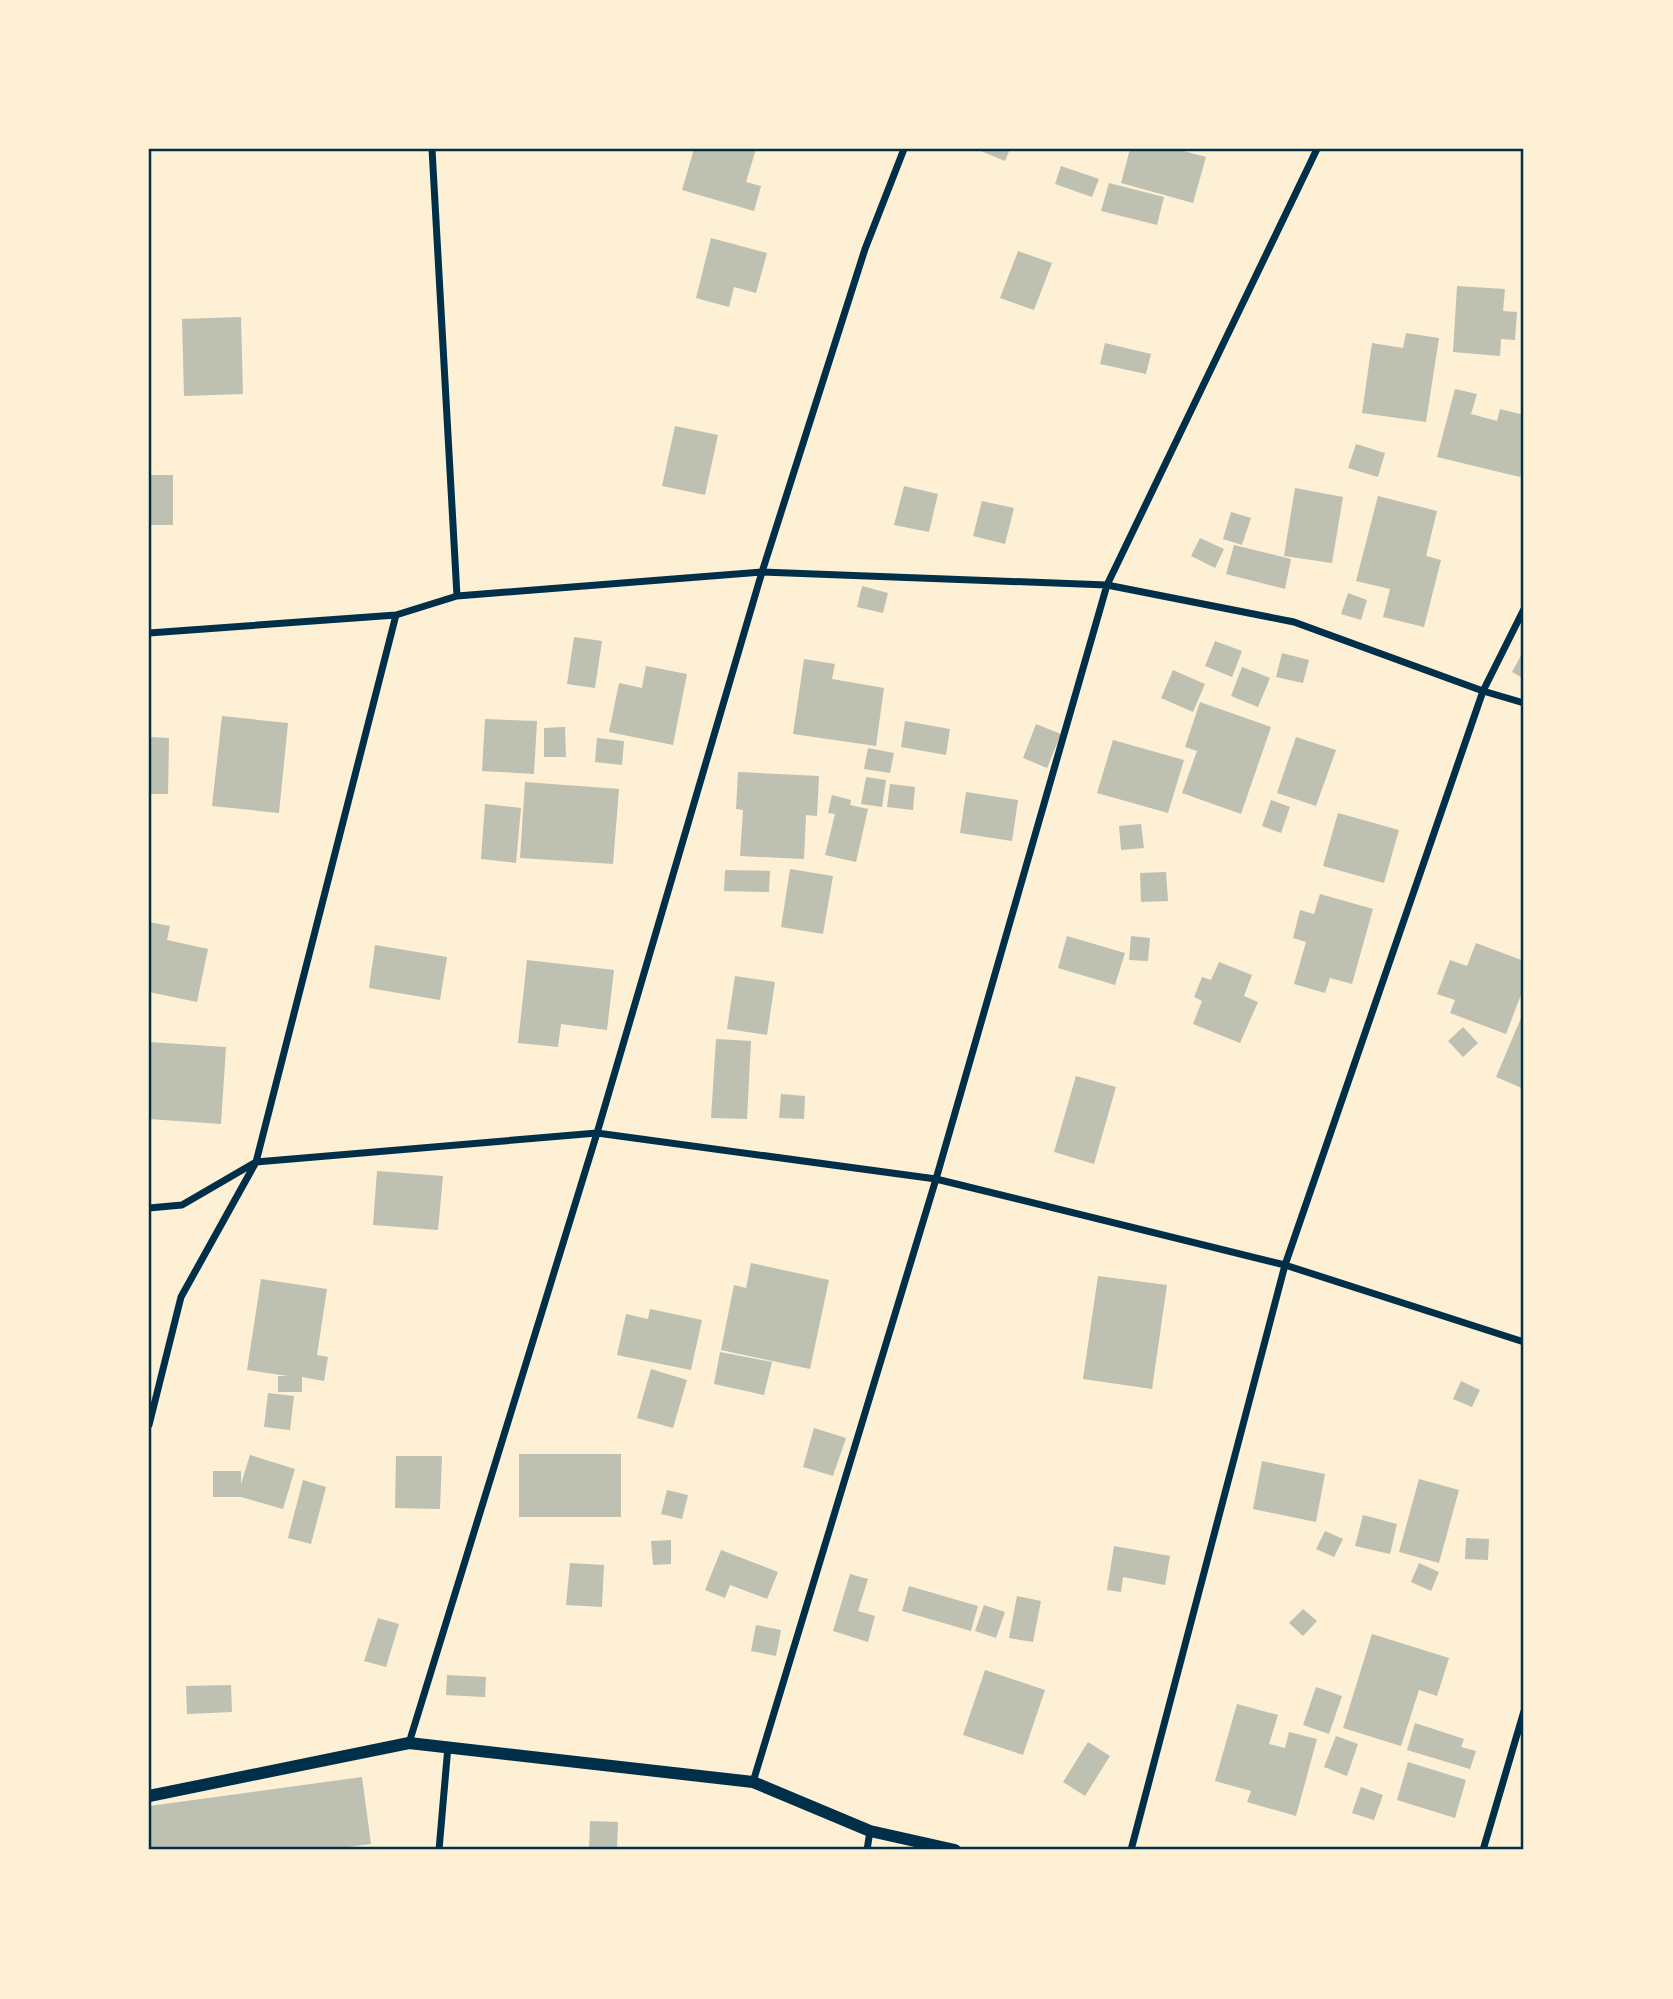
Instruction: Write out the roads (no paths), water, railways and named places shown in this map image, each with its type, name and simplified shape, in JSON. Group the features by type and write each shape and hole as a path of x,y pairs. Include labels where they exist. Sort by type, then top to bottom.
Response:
{"street":[{"path":"432,149 457,596"},
{"path":"409,1743 597,1133 762,572 865,249 904,149"},
{"path":"753,1782 936,1180 1107,585 1317,149"},
{"path":"149,633 396,615 457,596 762,572 1107,585 1294,622 1524,704"},
{"path":"1130,1850 1284,1265 1483,691 1524,609"},
{"path":"149,1425 181,1297 256,1162 396,615"},
{"path":"149,1208 182,1205 256,1162 597,1133 936,1180 1284,1265 1524,1342"},
{"path":"1483,1850 1524,1711"},
{"path":"149,1796 409,1743 448,1745 753,1782 870,1831 955,1850"},
{"path":"439,1850 448,1745"},
{"path":"867,1850 870,1831"}]}
